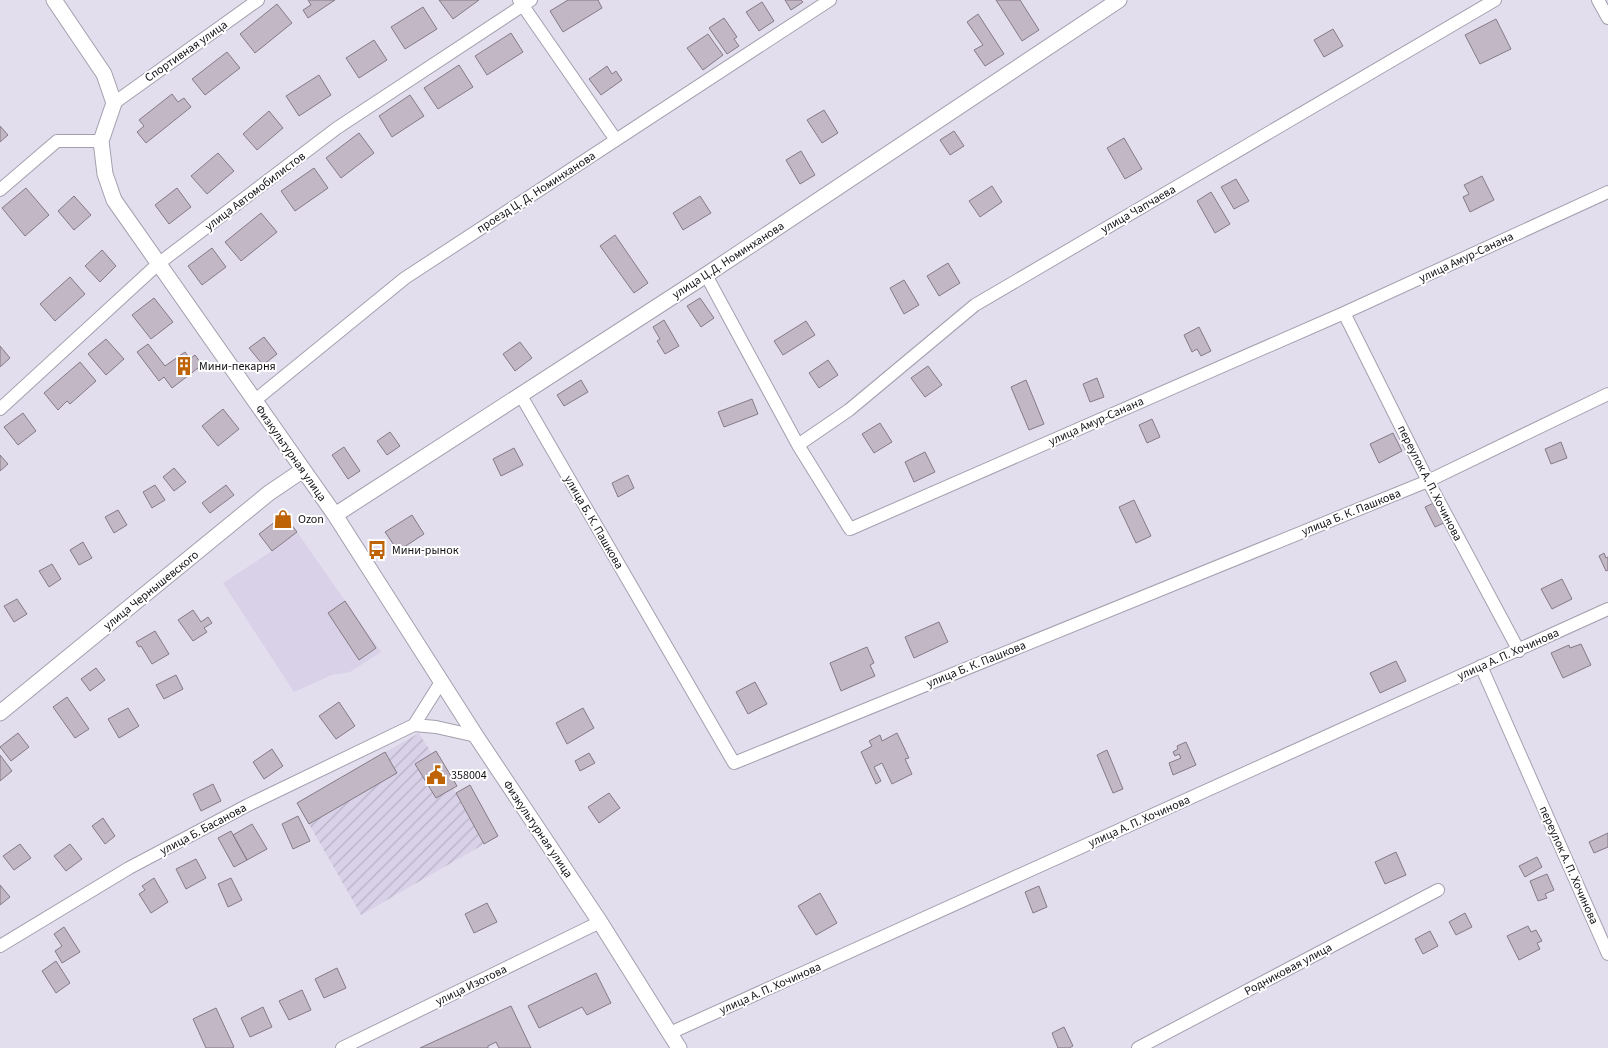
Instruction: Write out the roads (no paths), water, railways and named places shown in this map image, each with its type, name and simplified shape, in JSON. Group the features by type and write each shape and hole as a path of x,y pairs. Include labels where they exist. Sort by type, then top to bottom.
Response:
{"street":[{"path":"54,0 104,74 114,103"},
{"name":"Спортивная улица","path":"114,103 258,0"},
{"name":"проезд Ц. Д. Номинханова","path":"254,401 406,278 830,0"},
{"name":"улица Ц.Д. Номинханова","path":"335,515 706,275 1119,0"},
{"name":"улица Чапчаева","path":"798,444 849,410 975,305 1495,0"},
{"path":"524,2 616,140"},
{"name":"улица Автомобилистов","path":"0,409 158,264 337,128 524,2"},
{"name":"Физкультурная улица","path":"114,103 101,141 105,174 114,200 335,515 476,736 600,922 679,1048"},
{"path":"0,190 57,141 101,141"},
{"name":"улица Амур-Санана","path":"706,275 798,444 850,529 1344,313 1608,192"},
{"name":"переулок А. П. Хочинова","path":"1344,313 1428,481 1519,650"},
{"name":"улица Б. К. Пашкова","path":"520,394 734,763 1428,481 1608,394"},
{"name":"улица Чернышевского","path":"0,713 269,493 303,470"},
{"name":"улица А. П. Хочинова","path":"670,1032 1608,609"},
{"name":"переулок А. П. Хочинова","path":"1481,666 1608,954"},
{"path":"441,682 414,725 436,727 476,736"},
{"name":"улица Б. Басанова","path":"0,946 129,868 248,805 414,725"},
{"name":"Родниковая улица","path":"1138,1048 1438,890"},
{"name":"улица Изотова","path":"342,1048 600,922"}],"place":[{"name":"Мини-пекарня","path":"184,366"},
{"name":"Ozon","path":"283,519"},
{"name":"Мини-рынок","path":"377,550"},
{"name":"358004","path":"436,775"}]}
